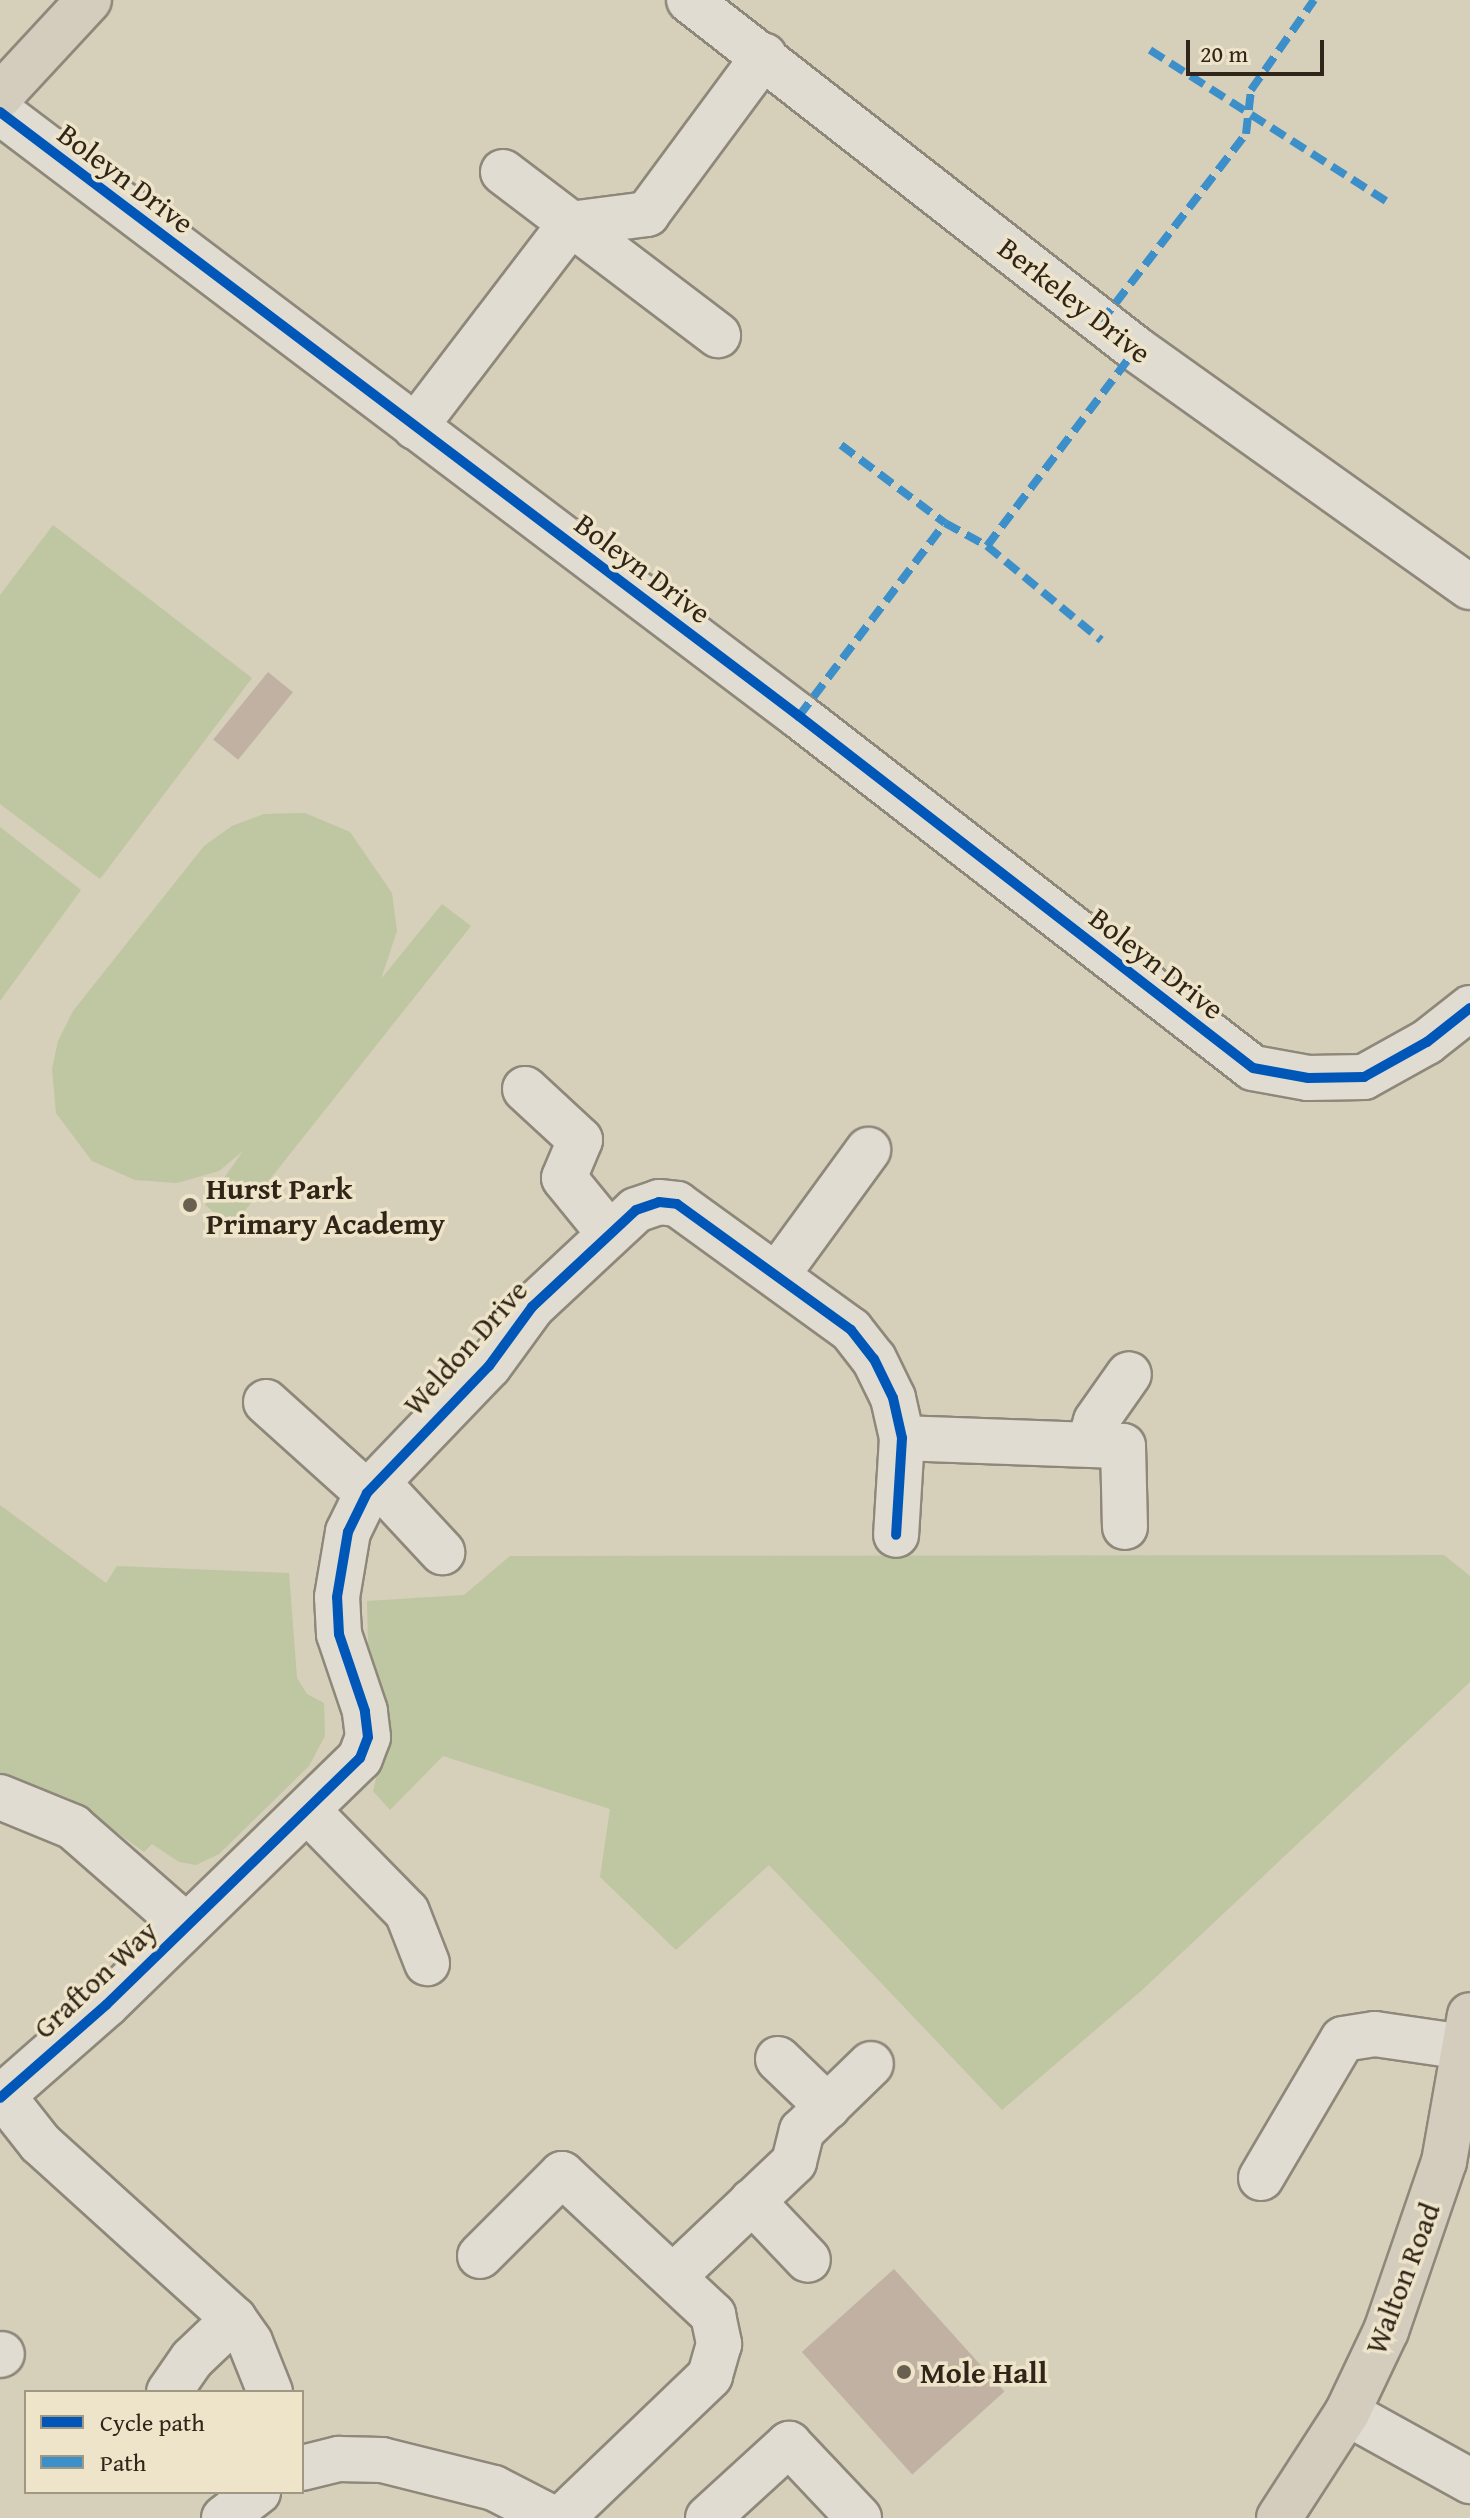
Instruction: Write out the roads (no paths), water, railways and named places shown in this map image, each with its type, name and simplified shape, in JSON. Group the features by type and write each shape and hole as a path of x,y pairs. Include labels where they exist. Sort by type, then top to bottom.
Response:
{"main road":[{"path":"0,96 89,0"},
{"name":"Walton Road","path":"1279,2518 1347,2413 1412,2263 1444,2162 1466,2051"}],"street":[{"name":"Berkeley Drive","path":"689,0 1136,349 1470,587"},
{"path":"415,427 570,224 647,214 764,56"},
{"name":"Boleyn Drive","path":"0,112 1253,1068 1308,1078 1364,1077 1427,1042 1470,1008"},
{"path":"503,172 718,335"},
{"path":"525,1089 580,1140 564,1178 608,1232"},
{"path":"777,1275 868,1150"},
{"name":"Weldon Drive","path":"186,1926 360,1758 368,1737 365,1711 339,1634 337,1597 348,1532 372,1487 489,1366 532,1307 608,1232 636,1210 659,1202 677,1204 851,1330 874,1359 893,1398 902,1438 896,1535"},
{"path":"1089,1443 1096,1421 1129,1374"},
{"path":"266,1402 372,1487 442,1552"},
{"path":"902,1438 1040,1440 1123,1446 1125,1527"},
{"path":"0,1797 73,1827 186,1926"},
{"path":"308,1811 407,1912 427,1963"},
{"name":"Grafton Way","path":"186,1926 1,2097 40,2143 234,2319 250,2342 269,2390"},
{"path":"1261,2178 1343,2039 1375,2034 1466,2051"},
{"path":"778,2059 828,2107"},
{"path":"675,2275 794,2162 802,2131 871,2064"},
{"path":"480,2256 551,2164 600,2212 627,2230 713,2315 719,2344 710,2376 562,2518"},
{"path":"752,2201 808,2260"},
{"path":"170,2390 192,2359 234,2319"},
{"path":"1347,2413 1470,2481"},
{"path":"708,2518 789,2444 859,2518"},
{"path":"304,2468 339,2459 382,2460 494,2488 552,2518"},
{"path":"224,2518 255,2494"}],"place":[{"name":"Hurst Park Primary Academy","path":"190,1205"},
{"name":"Mole Hall","path":"904,2372"}]}
